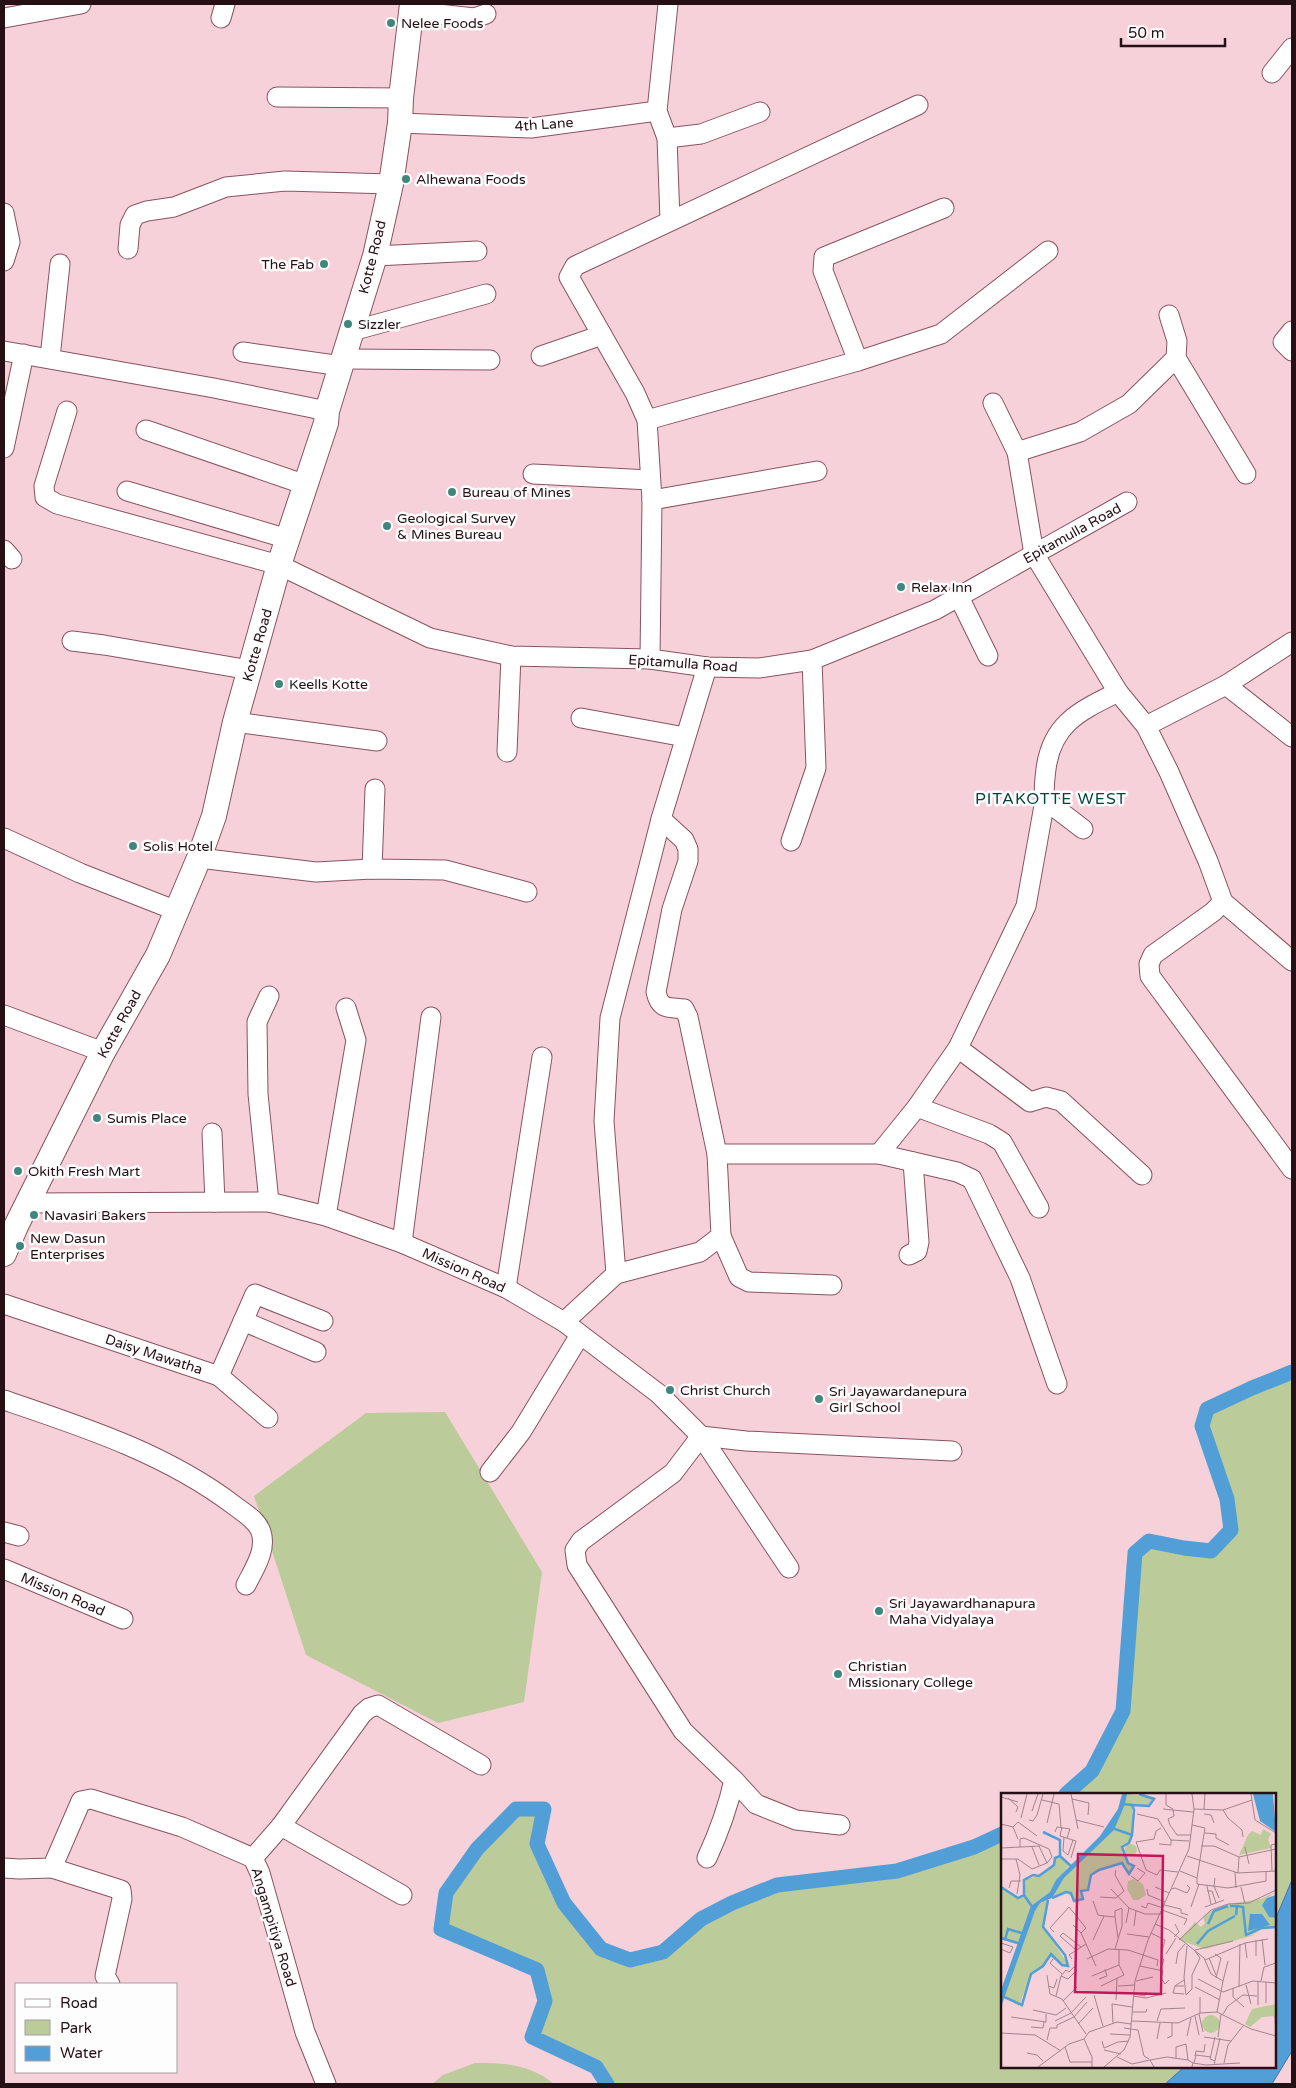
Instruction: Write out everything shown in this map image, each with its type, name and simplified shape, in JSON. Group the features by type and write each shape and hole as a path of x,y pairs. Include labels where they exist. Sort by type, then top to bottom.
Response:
{"main road":[{"name":"Kotte Road","path":"4,1254 27,1203 103,1052 158,955 199,858 214,816 235,722 279,565 326,423 327,411 375,256 391,184 400,123 401,98 412,8"}],"street":[{"path":"4,18 81,4"},
{"path":"668,4 657,111 667,138 670,220"},
{"path":"412,8 474,18 486,14"},
{"path":"1272,73 1292,48"},
{"path":"277,97 401,98"},
{"path":"650,659 652,500 647,420 635,393 569,277 575,266 918,105"},
{"name":"4th Lane","path":"400,123 531,128 657,111"},
{"path":"667,138 701,134 760,112"},
{"path":"128,249 130,225 135,215 147,211 174,207 226,187 285,181 391,184"},
{"path":"858,361 823,271 824,258 944,208"},
{"path":"4,213 10,242 4,261"},
{"path":"375,256 477,251"},
{"path":"647,420 858,361 941,334 1048,251"},
{"path":"50,358 60,264"},
{"path":"352,331 486,294"},
{"path":"1169,315 1177,341 1176,358 1246,474"},
{"path":"1292,331 1282,342 1292,351"},
{"path":"541,356 602,335"},
{"path":"4,351 50,358 327,411"},
{"path":"243,352 343,362 490,360"},
{"path":"4,448 24,354"},
{"path":"1017,452 1080,432 1129,404 1176,358"},
{"path":"993,403 1017,452 1034,554 1118,692 1146,726 1169,772 1208,861 1223,902 1292,961"},
{"name":"Epitamulla Road","path":"67,410 44,486 45,497 57,504 279,565 430,638 511,656 650,659 708,667 759,668 812,660 934,610 1127,502"},
{"path":"146,430 306,485"},
{"path":"652,500 817,471"},
{"path":"533,474 650,480"},
{"path":"127,491 288,539"},
{"path":"958,595 988,656"},
{"path":"72,641 104,644 250,670"},
{"path":"1146,726 1226,685 1292,642"},
{"path":"507,752 511,656"},
{"path":"791,841 816,768 812,660"},
{"path":"616,1274 604,1122 610,1018 661,819 684,737 708,667"},
{"path":"1226,685 1292,737"},
{"path":"879,1154 917,1108 958,1048 1026,906 1045,800 1044,791 1048,752 1060,729 1079,712 1118,692"},
{"path":"581,718 684,737"},
{"path":"235,722 377,741"},
{"path":"372,870 375,789"},
{"path":"1045,800 1083,829"},
{"path":"661,819 684,840 688,850 688,861 672,909 656,992 658,1002 663,1006 684,1009 688,1017 717,1154 721,1236 739,1277 749,1282 832,1285"},
{"path":"4,838 80,873 177,911"},
{"path":"199,858 316,872 445,870 526,892"},
{"path":"1223,902 1213,912 1153,954 1149,964 1150,976 1292,1169"},
{"path":"269,996 257,1022 258,1094 269,1202"},
{"path":"326,1216 356,1040 346,1008"},
{"path":"4,1015 103,1052"},
{"path":"402,1243 431,1017"},
{"path":"958,1048 1030,1102 1046,1097 1062,1101 1142,1175"},
{"path":"506,1288 542,1057"},
{"path":"917,1108 989,1134 1002,1142 1040,1208"},
{"path":"212,1133 215,1202"},
{"path":"717,1154 879,1154 957,1172 972,1179 1020,1278 1056,1384"},
{"path":"909,1255 917,1251 919,1242 913,1162"},
{"name":"Mission Road","path":"27,1203 269,1202 326,1216 402,1243 506,1288 564,1322 658,1394 701,1436 789,1568"},
{"path":"564,1322 616,1274 700,1252 721,1236"},
{"name":"Daisy Mawatha","path":"4,1304 219,1376 255,1294 322,1321"},
{"path":"243,1322 316,1352"},
{"path":"490,1472 521,1432 580,1335"},
{"path":"219,1376 268,1418"},
{"path":"4,1400 90,1429 158,1459 220,1494 256,1522 262,1533 262,1552 246,1586"},
{"path":"840,1825 796,1820 756,1804 684,1731 577,1565 576,1550 581,1540 674,1473 701,1436 746,1441 952,1452"},
{"name":"Mission Road","path":"4,1570 123,1619"},
{"path":"253,1858 280,1826 362,1714 370,1708 378,1705 481,1765"},
{"path":"707,1858 730,1800 734,1780"},
{"name":"Angampitiya Road","path":"52,1868 81,1801 91,1799 182,1827 253,1858 260,1873 305,2032 326,2084"},
{"path":"280,1826 402,1895"},
{"path":"4,1868 52,1868 121,1890 122,1899 105,1976 109,1983"}],"green space":[{"path":"1292,1372 1292,1880 1276,1918 1276,1793 1067,1793 1093,1771 1123,1711 1135,1553 1149,1541 1210,1551 1231,1530 1227,1499 1202,1426 1207,1409"},
{"path":"445,1412 542,1572 524,1702 438,1723 306,1655 254,1496 366,1413"},
{"path":"516,1809 544,1809 537,1844 564,1903 601,1949 630,1960 663,1952 702,1919 732,1903 777,1885 897,1871 974,1847 1001,1834 1001,2068 1183,2068 1164,2084 607,2084 595,2067 532,2037 545,2001 537,1970 441,1929 446,1893 477,1849"},
{"path":"475,2063 497,2063 517,2066 535,2072 554,2084 432,2084 443,2075"}],"water":[{"path":"1292,1880 1292,2051 1272,2084 1165,2084 1183,2068 1276,2068 1276,1918"}],"waterway":[{"path":"1067,1793 1092,1771 1123,1711 1135,1553 1149,1541 1211,1551 1231,1530 1227,1499 1202,1426 1207,1409 1292,1372"},
{"path":"607,2084 596,2067 532,2037 545,2001 537,1970 441,1929 446,1893 477,1849 516,1809 544,1809 537,1844 564,1903 601,1949 630,1960 663,1952 701,1919 732,1903 777,1885 897,1871 974,1847 1001,1834"}],"place":[{"name":"Nelee Foods","path":"391,23"},
{"name":"Alhewana Foods","path":"406,179"},
{"name":"The Fab","path":"324,264"},
{"name":"Sizzler","path":"348,324"},
{"name":"Bureau of Mines","path":"452,492"},
{"name":"Geological Survey & Mines Bureau","path":"387,526"},
{"name":"Relax Inn","path":"901,587"},
{"name":"Keells Kotte","path":"279,684"},
{"name":"Solis Hotel","path":"133,846"},
{"name":"Sumis Place","path":"97,1118"},
{"name":"Okith Fresh Mart","path":"18,1171"},
{"name":"Navasiri Bakers","path":"34,1215"},
{"name":"New Dasun Enterprises","path":"20,1246"},
{"name":"Christ Church","path":"670,1390"},
{"name":"Sri Jayawardanepura Girl School","path":"819,1399"},
{"name":"Sri Jayawardhanapura Maha Vidyalaya","path":"879,1611"},
{"name":"Christian Missionary College","path":"838,1674"}],"district":[{"name":"PITAKOTTE WEST","path":"1051,798"}]}
